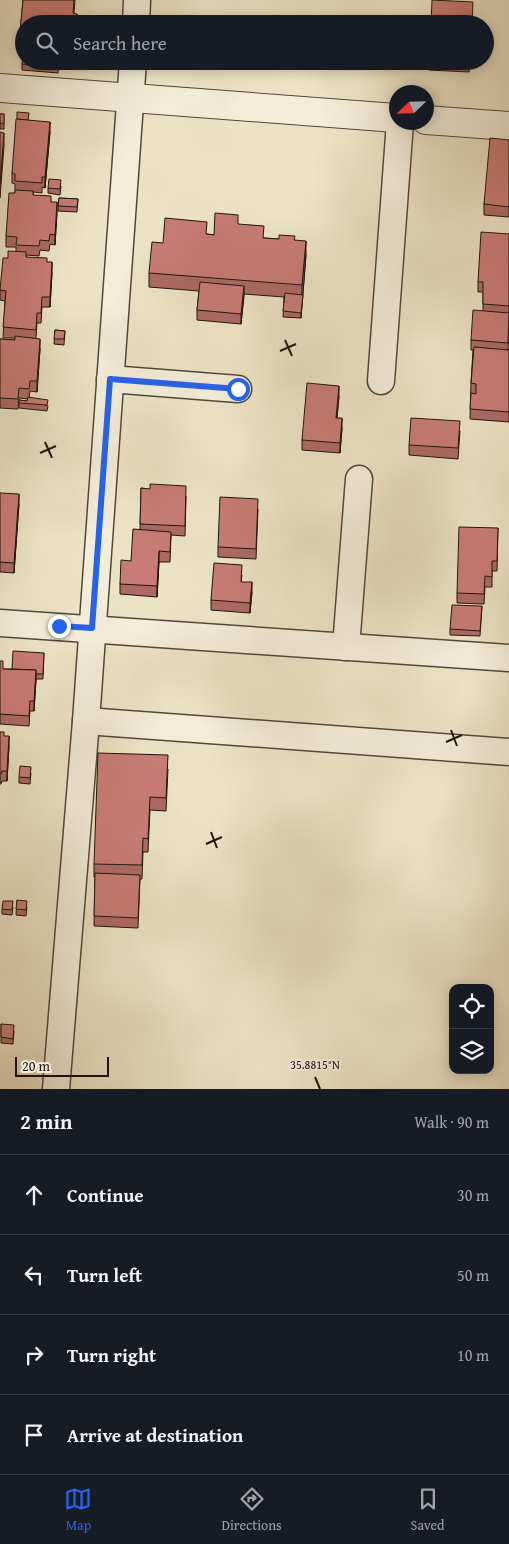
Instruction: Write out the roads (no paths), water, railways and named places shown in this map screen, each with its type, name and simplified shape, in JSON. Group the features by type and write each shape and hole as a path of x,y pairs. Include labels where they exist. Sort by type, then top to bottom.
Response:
{"street":[{"path":"136,15 137,0"},
{"path":"56,1089 86,721 132,70"},
{"path":"0,88 389,117"},
{"path":"434,121 509,126"},
{"path":"381,381 399,130"},
{"path":"110,379 238,389"},
{"path":"346,647 359,479"},
{"path":"0,623 509,658"},
{"path":"86,721 509,752"}]}
